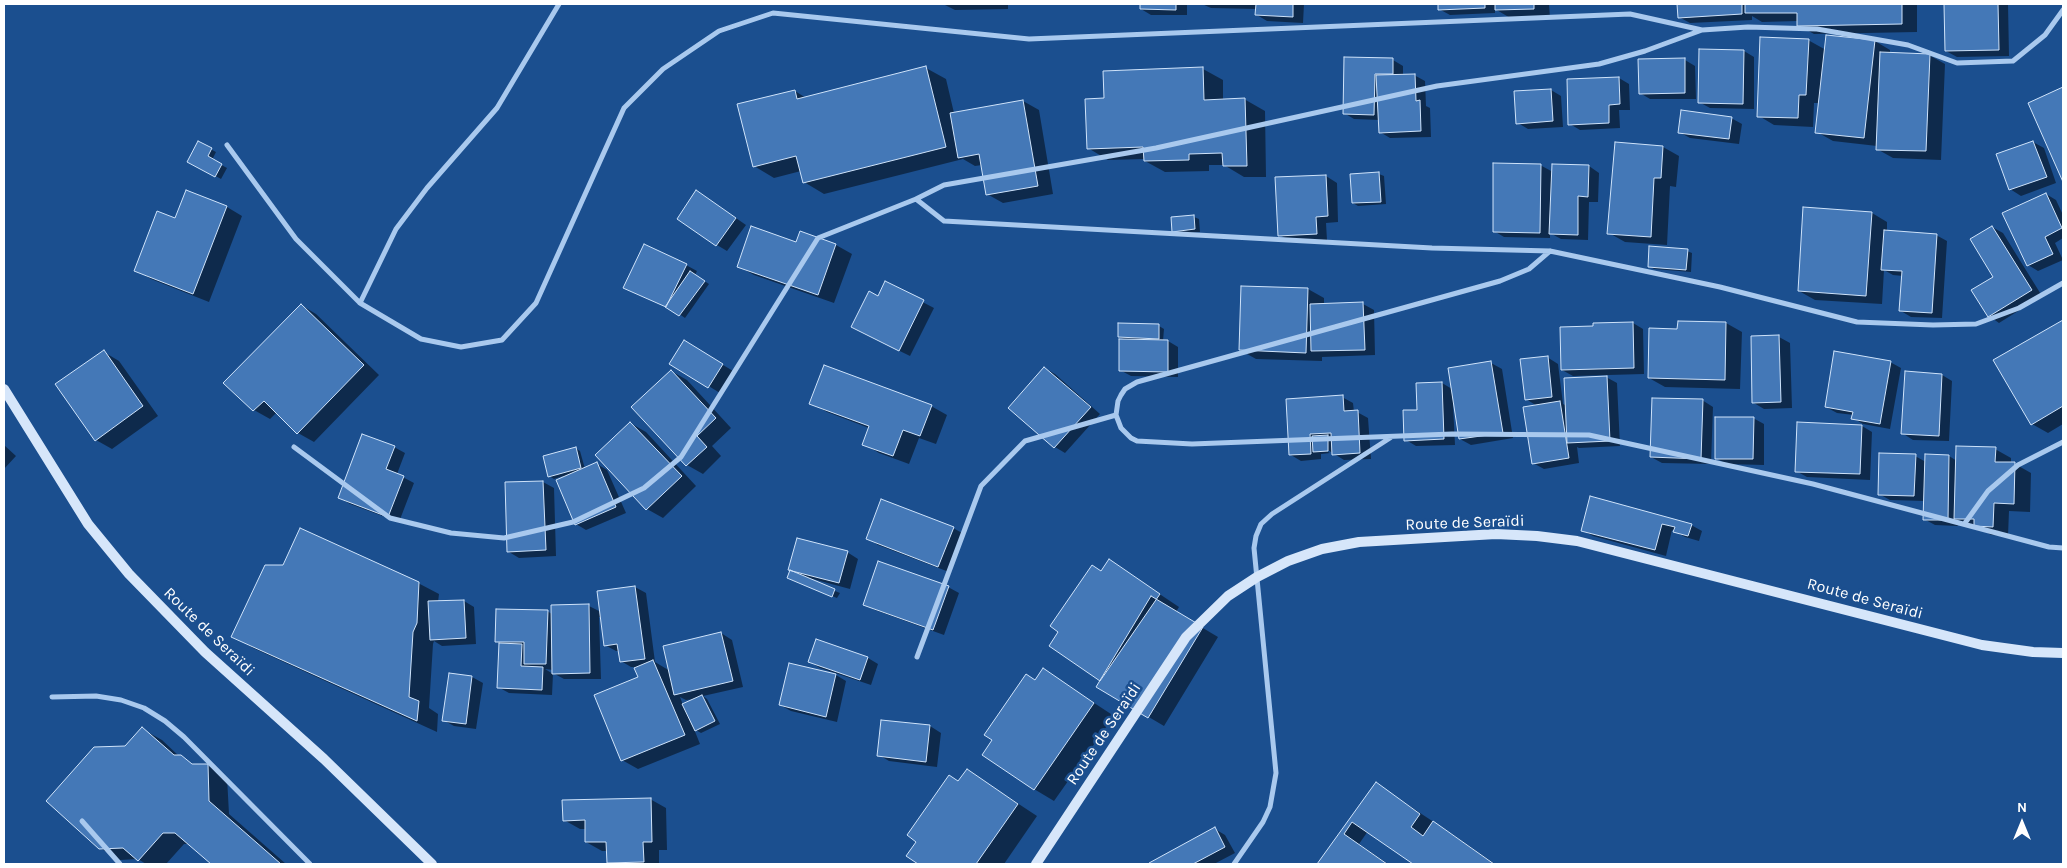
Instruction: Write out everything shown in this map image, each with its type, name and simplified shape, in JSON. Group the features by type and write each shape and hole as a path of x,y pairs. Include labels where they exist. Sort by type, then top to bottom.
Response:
{"street":[{"path":"360,303 396,228 427,188 497,108 559,4"},
{"path":"227,145 296,239 360,303 421,339 461,347 502,340 536,303 624,108 663,69 720,32 773,12 1029,38 1630,14 1702,30 1748,27 1817,29 1908,45 1957,63 2013,61 2045,35 2063,10"},
{"path":"294,447 390,518 451,533 504,538 573,522 644,488 681,457 818,238 916,199 944,185 1156,148 1437,86 1599,64 1645,51 1702,30"},
{"path":"916,199 944,221 1432,248 1550,251 1720,287 1857,322 1934,325 1976,324 2019,308 2063,283"},
{"path":"1550,251 1529,269 1500,282 1137,382 1125,389 1116,408 1116,415 1121,428 1137,441 1192,444 1390,438 1452,434 1589,435 1813,484 2049,547 2063,548"},
{"name":"Route de Seraïdi","path":"4,389 88,524 129,574 205,652 324,759 432,864"},
{"path":"917,657 981,486 1025,441 1116,415"},
{"path":"1234,864 1266,814 1274,790 1276,773 1254,548 1256,536 1261,524 1272,514 1390,438"},
{"path":"1965,524 1988,491 2018,465 2063,442"},
{"name":"Route de Seraïdi","path":"1036,864 1186,637 1228,596 1257,577 1288,561 1322,549 1359,542 1496,534 1577,541 1616,549 1982,645 2033,652 2063,652"},
{"path":"52,697 96,696 121,700 144,708 165,720 310,864"},
{"path":"82,821 120,864"}],"building":[{"path":"1140,4 1176,4 1176,10 1140,9"},
{"path":"1256,4 1293,4 1293,17 1255,15"},
{"path":"1438,4 1485,4 1485,8 1438,10"},
{"path":"1495,4 1534,4 1534,9 1495,10"},
{"path":"1677,4 1742,4 1742,14 1678,18"},
{"path":"1745,4 1902,4 1902,24 1797,26 1797,13 1745,13"},
{"path":"1944,4 1998,4 1999,50 1945,51"},
{"path":"1826,35 1875,40 1864,138 1815,133"},
{"path":"1760,37 1809,39 1806,95 1799,95 1798,118 1757,117"},
{"path":"1699,49 1744,50 1743,104 1698,103"},
{"path":"1880,52 1930,54 1926,151 1876,150"},
{"path":"1344,57 1393,58 1393,74 1375,74 1374,115 1343,114"},
{"path":"1685,58 1685,93 1639,94 1638,59"},
{"path":"926,66 946,147 803,183 796,156 753,167 737,104 795,90 797,99"},
{"path":"1203,67 1204,100 1245,98 1247,166 1223,166 1222,153 1189,154 1189,160 1144,161 1143,147 1087,149 1085,99 1104,98 1103,71"},
{"path":"1415,74 1416,101 1420,100 1421,131 1379,133 1376,75"},
{"path":"1619,77 1620,104 1609,105 1609,123 1568,125 1567,79"},
{"path":"2063,87 2063,182 2028,103"},
{"path":"1551,89 1553,121 1516,124 1514,91"},
{"path":"1023,100 1038,186 986,195 979,154 958,158 950,113"},
{"path":"1681,110 1732,117 1729,139 1678,133"},
{"path":"198,141 212,148 208,156 222,164 215,177 187,162"},
{"path":"2033,141 2047,177 2009,190 1996,154"},
{"path":"1615,142 1663,146 1661,178 1654,178 1651,237 1607,234"},
{"path":"1493,163 1541,164 1540,233 1493,232"},
{"path":"1552,164 1589,165 1588,197 1578,196 1578,235 1549,234"},
{"path":"1379,172 1381,202 1352,203 1350,174"},
{"path":"1326,175 1328,216 1316,217 1317,234 1278,236 1275,177"},
{"path":"186,190 227,206 193,294 134,271 157,211 175,218"},
{"path":"696,190 736,218 716,246 677,219"},
{"path":"2046,193 2062,228 2045,237 2053,254 2027,266 2002,213"},
{"path":"1803,207 1872,212 1866,296 1798,291"},
{"path":"1194,215 1195,229 1172,232 1171,217"},
{"path":"751,226 796,242 800,231 836,244 818,295 737,267"},
{"path":"1992,226 2032,290 1988,317 1971,290 1993,277 1970,239"},
{"path":"1884,230 1937,234 1932,313 1899,311 1902,271 1881,270"},
{"path":"644,244 687,264 666,307 623,288"},
{"path":"1649,246 1688,249 1686,270 1648,267"},
{"path":"690,271 705,281 679,316 665,307"},
{"path":"885,281 924,300 899,351 851,327 869,291 878,296"},
{"path":"1241,286 1308,288 1306,353 1239,350"},
{"path":"1363,302 1365,350 1311,351 1310,304"},
{"path":"301,304 364,365 297,434 264,401 253,411 223,383"},
{"path":"2063,320 2063,406 2031,425 1993,360"},
{"path":"1678,321 1726,322 1725,380 1648,378 1649,328 1677,329"},
{"path":"1633,322 1634,368 1561,370 1560,327 1593,326 1593,323"},
{"path":"1118,323 1159,324 1159,339 1118,337"},
{"path":"1779,335 1781,402 1752,403 1751,336"},
{"path":"1119,339 1168,340 1168,372 1119,371"},
{"path":"684,340 723,364 708,388 669,364"},
{"path":"104,350 143,406 95,441 55,384"},
{"path":"1834,351 1891,361 1880,424 1851,419 1853,412 1825,407"},
{"path":"1548,356 1552,397 1525,400 1520,359"},
{"path":"1491,361 1503,433 1459,439 1448,368"},
{"path":"824,365 932,405 920,436 903,430 893,456 862,445 869,426 809,404"},
{"path":"1044,367 1091,407 1054,448 1008,408"},
{"path":"671,370 716,418 697,436 707,447 686,466 631,407"},
{"path":"1905,371 1942,374 1939,436 1901,434"},
{"path":"1607,376 1610,441 1567,443 1564,378"},
{"path":"1442,382 1444,439 1404,441 1403,410 1417,410 1416,383"},
{"path":"1343,395 1344,411 1358,410 1360,453 1332,455 1331,433 1310,434 1311,454 1289,455 1286,399"},
{"path":"1652,398 1703,399 1701,459 1650,457"},
{"path":"1560,401 1569,458 1532,464 1523,407"},
{"path":"1715,417 1754,417 1753,459 1715,459"},
{"path":"630,422 682,476 646,510 595,455"},
{"path":"1797,422 1862,425 1860,474 1795,472"},
{"path":"362,434 395,446 386,469 404,476 388,517 338,498"},
{"path":"1328,435 1328,451 1313,452 1312,436"},
{"path":"1956,446 1996,447 1995,462 2015,462 2014,504 1994,503 1993,527 1974,526 1974,519 1954,519"},
{"path":"576,447 581,468 548,477 543,456"},
{"path":"1879,453 1916,454 1914,496 1878,495"},
{"path":"1925,454 1949,455 1948,520 1923,520"},
{"path":"597,462 616,507 575,525 556,480"},
{"path":"543,481 546,550 507,552 505,482"},
{"path":"1590,496 1692,524 1688,536 1673,532 1675,527 1662,524 1655,550 1581,531"},
{"path":"881,499 954,527 938,567 866,539"},
{"path":"300,528 419,582 417,623 413,632 409,697 419,701 417,721 231,637 265,565 283,565"},
{"path":"797,538 848,551 839,583 788,570"},
{"path":"1109,559 1160,594 1100,681 1049,646 1058,632 1050,626 1092,565 1101,571"},
{"path":"878,561 949,586 933,630 863,605"},
{"path":"790,570 835,589 832,597 787,578"},
{"path":"635,586 645,659 620,662 617,644 604,646 597,591"},
{"path":"1151,596 1203,627 1148,718 1096,687"},
{"path":"464,600 466,638 430,640 428,601"},
{"path":"589,604 590,673 552,674 551,605"},
{"path":"496,609 548,610 546,664 524,664 524,642 495,642"},
{"path":"721,632 733,681 674,695 663,646"},
{"path":"816,639 868,657 860,680 808,662"},
{"path":"499,643 522,644 521,666 543,667 542,690 497,688"},
{"path":"653,660 685,735 621,761 594,695 638,677 634,668"},
{"path":"789,663 836,674 826,717 779,705"},
{"path":"1043,668 1094,703 1034,790 982,755 992,740 984,735 1026,674 1035,680"},
{"path":"449,673 472,676 466,724 442,721"},
{"path":"702,695 715,721 695,731 682,704"},
{"path":"881,720 930,725 926,762 877,756"},
{"path":"142,727 174,755 181,755 192,764 208,764 209,801 281,864 211,864 175,833 163,833 138,861 123,848 99,849 46,801 94,747 125,746"},
{"path":"967,769 1018,804 976,864 918,864 906,856 916,842 907,835 949,775 958,781"},
{"path":"1376,782 1420,814 1411,827 1423,836 1433,821 1494,864 1413,864 1352,822 1344,834 1387,864 1317,864"},
{"path":"651,798 652,842 643,842 644,862 607,863 606,842 585,842 585,820 563,821 562,800"},
{"path":"1215,827 1225,847 1193,864 1149,864 1149,863"}]}
